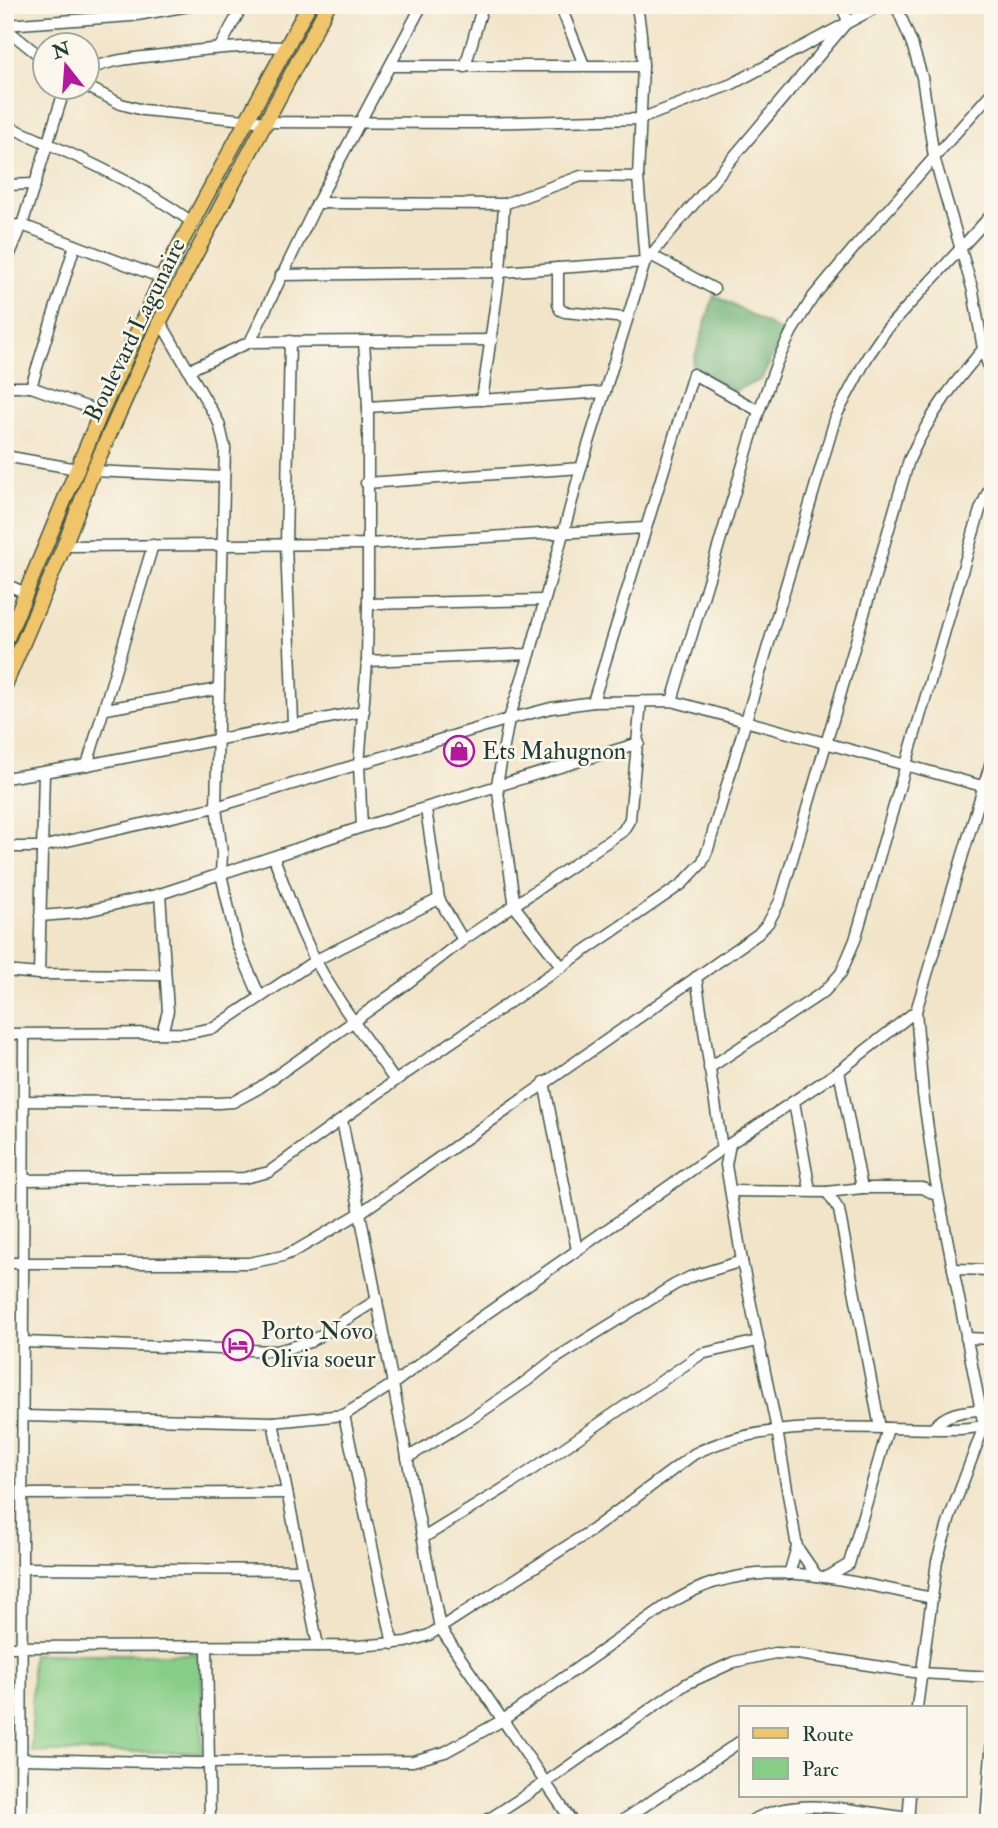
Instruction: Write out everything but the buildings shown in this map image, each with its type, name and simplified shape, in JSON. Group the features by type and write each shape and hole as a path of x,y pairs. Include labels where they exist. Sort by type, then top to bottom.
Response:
{"main road":[{"name":"Boulevard Lagunaire","path":"5,643 101,412 162,278 309,5"},
{"name":"Boulevard Lagunaire","path":"5,685 93,471 160,321 328,5"}],"street":[{"path":"5,27 131,16 195,5"},
{"path":"220,47 243,5"},
{"path":"250,342 317,203 422,5"},
{"path":"465,67 483,5"},
{"path":"560,5 584,65"},
{"path":"636,5 643,66 638,177 647,256"},
{"path":"841,5 848,21"},
{"path":"102,95 121,104 144,110 266,122 640,119 732,84 881,5"},
{"path":"895,5 912,44 922,77 934,157 973,291 983,349 993,381"},
{"path":"562,967 515,907 497,785 509,719 626,318 647,256 848,21"},
{"path":"5,27 32,49"},
{"path":"102,65 129,57 220,47 287,47"},
{"path":"390,66 643,66"},
{"path":"672,701 758,411 776,362 792,331 813,297 993,91"},
{"path":"5,266 22,225 61,102"},
{"path":"5,125 131,182 192,222"},
{"path":"317,203 504,204 581,176 638,177"},
{"path":"5,185 35,184"},
{"path":"482,400 500,272 504,204"},
{"path":"24,1180 244,1178 269,1172 395,1081 682,884 702,863 713,835 836,416 880,339 993,213"},
{"path":"5,226 22,225 162,278"},
{"path":"31,387 75,245"},
{"path":"281,275 500,272 558,268 647,256 714,289"},
{"path":"558,268 560,310 626,318"},
{"path":"160,321 219,423 225,448 216,807 222,852 221,874 236,944 260,997"},
{"path":"5,1263 249,1264 295,1251 360,1213 758,934 774,912 827,744 909,460 927,422 993,338"},
{"path":"189,370 250,342 492,340"},
{"path":"290,341 286,545 293,723"},
{"path":"362,827 359,765 367,661 368,604 368,407 364,341"},
{"path":"593,702 693,374 758,411"},
{"path":"5,387 31,387 101,412"},
{"path":"368,407 605,393"},
{"path":"5,456 77,469"},
{"path":"366,483 581,468"},
{"path":"93,471 224,477"},
{"path":"709,1068 814,999 841,972 855,940 980,510 993,480"},
{"path":"64,546 367,544 645,528"},
{"path":"87,765 106,709 153,545"},
{"path":"5,584 26,593"},
{"path":"368,604 544,600"},
{"path":"367,661 530,654"},
{"path":"106,709 219,689"},
{"path":"24,1101 233,1102 259,1088 463,940 623,831 630,818 641,701"},
{"path":"5,847 41,847 216,807 509,719 551,708 593,702 672,701 989,788"},
{"path":"5,778 217,741 293,723 364,711"},
{"path":"40,916 78,913 160,894 362,827 639,743"},
{"path":"917,1706 941,1549 988,1426 981,1410 938,1196 923,1094 916,1012 989,788 993,755"},
{"path":"39,974 44,772"},
{"path":"426,809 439,899 463,940"},
{"path":"274,858 303,934 316,960 395,1081"},
{"path":"160,894 168,1011 162,1033"},
{"path":"5,1034 188,1033 214,1028 316,960 439,899"},
{"path":"5,971 39,974 164,975"},
{"path":"696,977 721,1150 777,1430 797,1547 789,1574"},
{"path":"23,1416 273,1422 344,1415 393,1384 577,1250 839,1071 916,1012"},
{"path":"22,1823 24,1034"},
{"path":"839,1071 862,1188"},
{"path":"544,1082 577,1250"},
{"path":"794,1102 810,1190"},
{"path":"342,1120 440,1628 573,1823"},
{"path":"721,1150 726,1166"},
{"path":"923,1188 935,1177"},
{"path":"731,1191 827,1192 862,1188 923,1188 938,1196"},
{"path":"839,1210 844,1190"},
{"path":"827,1192 839,1210 884,1428 849,1564 850,1582"},
{"path":"407,1458 488,1408 553,1360 674,1285 690,1277 731,1266 743,1267"},
{"path":"953,1269 993,1269"},
{"path":"23,1342 277,1351 310,1342 377,1300"},
{"path":"966,1338 993,1339"},
{"path":"423,1538 511,1484 701,1354 758,1342"},
{"path":"933,1428 952,1413 981,1410"},
{"path":"344,1415 393,1644"},
{"path":"759,1434 765,1422 774,1416"},
{"path":"273,1422 318,1646"},
{"path":"5,1647 318,1646 393,1644 420,1639 592,1530 694,1454 709,1447 777,1430 988,1426"},
{"path":"23,1494 287,1493"},
{"path":"797,1547 822,1576"},
{"path":"822,1576 849,1564"},
{"path":"22,1568 302,1570"},
{"path":"22,1759 210,1763 414,1761 445,1752 503,1720 667,1605 693,1591 737,1577 789,1574 822,1576 932,1598"},
{"path":"207,1648 210,1823"},
{"path":"483,1823 686,1684 734,1662 775,1653 799,1654 920,1673 993,1677"},
{"path":"986,1823 993,1724"},
{"path":"619,1823 739,1742"},
{"path":"748,1823 758,1816 795,1807 814,1807 909,1821 910,1797"}],"green space":[{"path":"714,295 784,333 761,380 734,391 692,366"},
{"path":"32,1654 202,1654 202,1752 32,1752"}],"place":[{"name":"Ets Mahugnon","path":"459,751"},
{"name":"Porto Novo Olivia soeur","path":"238,1345"}]}
